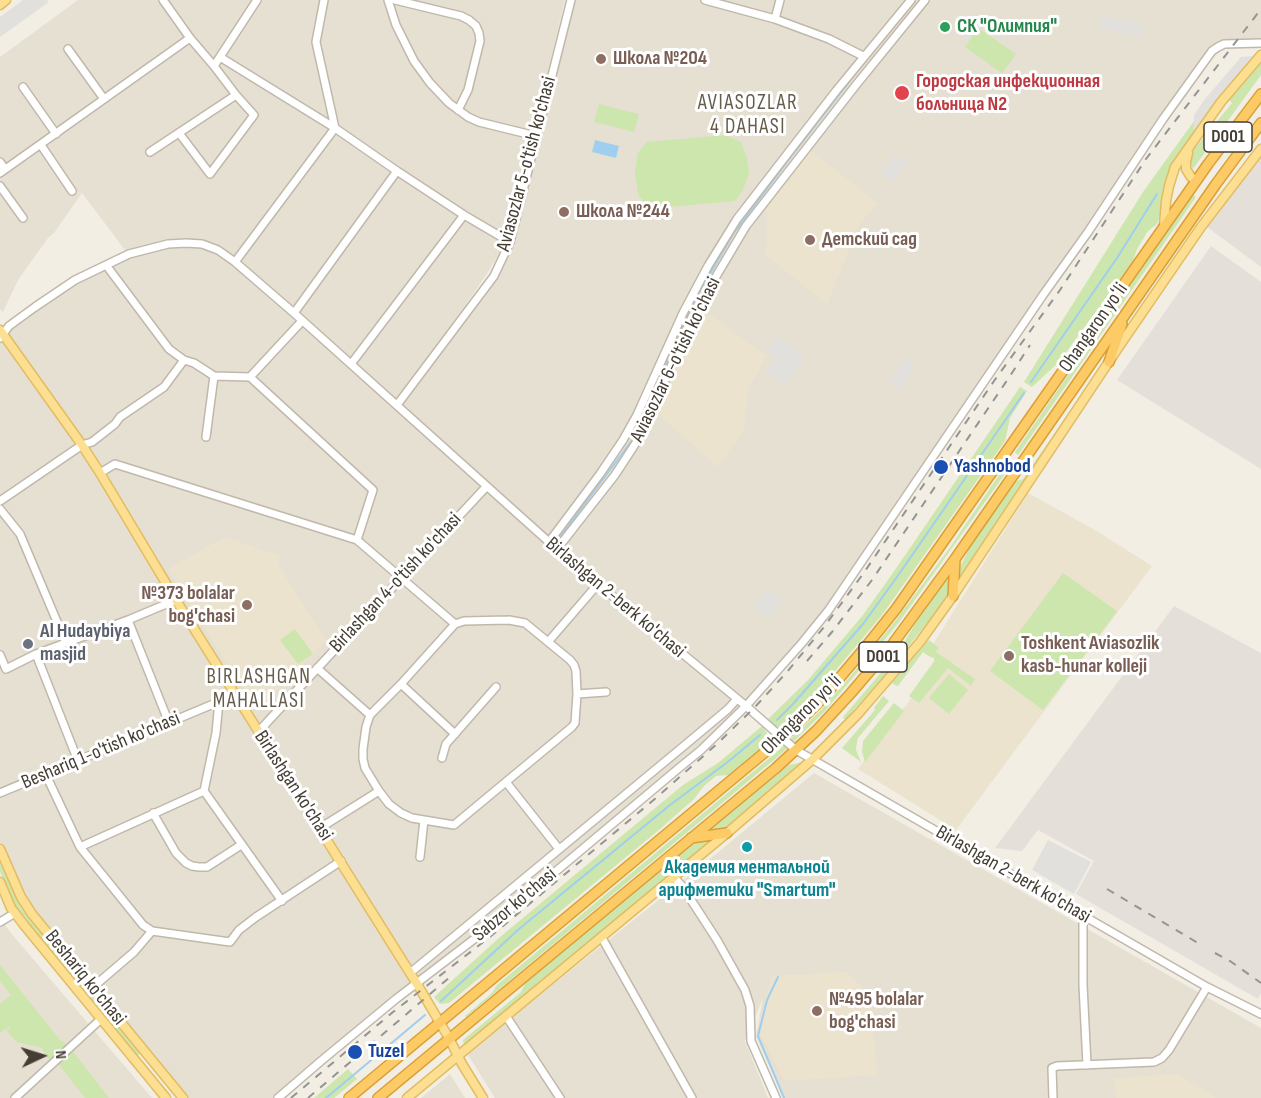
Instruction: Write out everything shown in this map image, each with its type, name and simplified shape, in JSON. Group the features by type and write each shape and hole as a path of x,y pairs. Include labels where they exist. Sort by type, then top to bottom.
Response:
{"highway":[{"name":"Ohangaron yoʻli","path":"349,1098 782,738 820,701 864,649 916,581 1164,226 1261,94"},
{"name":"Ohangaron yoʻli","path":"378,1098 776,768 826,721 892,645 955,559 1261,123"},
{"path":"1196,181 1216,184"},
{"path":"1109,362 1125,315"},
{"path":"995,469 1008,463 1016,471"},
{"path":"953,596 955,559"},
{"path":"691,838 727,833"}],"main road":[{"path":"0,4 6,0"},
{"path":"1164,226 1166,201 1175,167 1221,102 1261,55"},
{"path":"1189,147 1186,166 1189,175 1196,181"},
{"name":"Ohangaron yoʻli","path":"407,1098 727,833 813,759 858,714 901,665 953,596 1201,227 1261,149"},
{"name":"Birlashgan ko'chasi","path":"1,334 100,473 176,600 417,984 449,1038 457,1057 483,1098"},
{"name":"Beshariq ko'chasi","path":"0,849 26,906 183,1098"},
{"name":"Beshariq ko'chasi","path":"0,882 15,913 166,1098"},
{"path":"138,1063 147,1054"}],"street":[{"path":"163,0 190,38 254,115 210,174 179,133"},
{"path":"214,66 257,0"},
{"path":"235,262 335,128 316,42 324,0"},
{"path":"388,0 396,25 414,61 430,84 458,110 479,122 536,136"},
{"path":"395,0 461,16 476,26 480,41 468,90 458,110"},
{"name":"Aviasozlar 5-o'tish ko'chasi","path":"397,405 494,276 510,242 571,0"},
{"path":"705,0 775,19 830,39 863,56"},
{"path":"775,19 780,0"},
{"name":"Aviasozlar 6-o'tish ko'chasi","path":"549,543 600,474 629,443 643,432 692,317 748,203 875,51 911,0"},
{"name":"Aviasozlar 6-o'tish ko'chasi","path":"557,549 615,475 629,443 637,416 683,312 731,240 756,212 833,103 863,56 875,51 925,0"},
{"path":"0,162 3,171 190,38"},
{"name":"Sabzor ko'chasi","path":"278,1098 396,999 486,930 694,756 746,706 828,611 1163,119 1212,51 1224,44 1261,43"},
{"path":"68,49 104,99"},
{"path":"220,57 335,128 464,215 510,242"},
{"path":"23,87 56,134"},
{"path":"150,152 236,95"},
{"path":"41,145 72,191"},
{"path":"294,314 397,171"},
{"path":"0,186 23,218"},
{"path":"351,364 464,215"},
{"name":"Birlashgan 2-berk ko'chasi","path":"1,334 35,306 75,280 129,254 168,244 186,243 202,244 227,255 549,543 796,750 1207,987 1261,1014"},
{"path":"106,265 169,350 214,376 250,377 374,490 357,540"},
{"path":"250,377 302,321"},
{"path":"0,501 116,424 120,417 164,387 184,360"},
{"path":"206,437 214,376"},
{"path":"100,473 115,464 357,540 455,624"},
{"name":"Birlashgan 4-o'tish ko'chasi","path":"258,732 486,487"},
{"path":"0,509 20,534 66,643"},
{"path":"548,642 598,585"},
{"path":"0,655 6,669 36,654 176,600"},
{"path":"128,620 169,723"},
{"path":"517,620 525,623 574,665 577,694 576,718 572,727 454,825 412,818 400,813 379,791 365,768 363,759 365,733 370,715 455,624 464,621 517,620"},
{"path":"36,654 78,761"},
{"path":"317,668 370,715"},
{"path":"401,684 455,734"},
{"path":"442,758 446,744 496,687"},
{"path":"577,694 606,692"},
{"name":"Beshariq 1-o'tish ko'chasi","path":"0,793 235,695"},
{"path":"410,973 737,699"},
{"path":"219,701 216,733 204,791 282,901"},
{"path":"46,775 80,847 143,925 152,931 230,942 248,923 340,861"},
{"path":"647,776 656,787"},
{"path":"506,782 559,849"},
{"path":"80,847 204,791"},
{"path":"320,828 379,791"},
{"path":"153,813 176,853 192,866 207,867 241,845"},
{"path":"420,857 424,820"},
{"path":"674,877 717,940 745,990 750,1006 751,1041 776,1098"},
{"path":"0,922 15,913"},
{"path":"1083,916 1083,985 1087,1065"},
{"path":"92,988 134,952 152,931"},
{"path":"602,938 692,1098"},
{"path":"1053,1098 1052,1068 1057,1066 1154,1062 1162,1058 1170,1050 1207,987"},
{"path":"506,1017 560,1098"},
{"path":"15,1098 101,1019"}],"shaded area":[{"path":"23,0 47,0 49,2 0,37 0,17"},
{"path":"78,0 565,0 509,231 502,249 407,390 494,276 510,242 571,0 1261,0 1261,43 1224,44 1212,51 802,643 694,756 278,1098 183,1098 32,914 0,849 0,338 9,326 75,280 128,254 82,193 18,280 3,312 0,309 0,57"},
{"path":"1101,16 1143,25 1140,37 1098,28"},
{"path":"1252,56 1254,59 1222,95 1194,132 1194,115 1205,99 1241,57"},
{"name":"Детский сад","path":"809,149 878,203 860,224 827,304 766,256 767,203"},
{"path":"894,154 907,162 893,182 881,174"},
{"path":"1261,157 1261,267 1207,227"},
{"path":"1211,246 1261,282 1261,469 1117,380"},
{"path":"702,309 767,356 748,389 744,430 718,467 656,413"},
{"path":"777,336 801,354 802,363 784,386 766,372 775,359 766,351"},
{"path":"906,358 916,365 900,390 889,383"},
{"name":"Toshkent Aviasozlik kasb-hunar kolleji","path":"1028,493 1095,530 1152,566 956,830 858,769 934,668 933,644"},
{"name":"№373 bolalar bog'chasi","path":"225,537 279,556 278,564 326,641 257,712 168,569"},
{"path":"766,588 783,600 769,618 753,607"},
{"path":"1174,606 1261,653 1261,993 1258,999 1076,894 1094,861 1038,830 1022,851 995,848"},
{"path":"814,773 1261,1028 1261,1098 784,1098 756,1036 763,998 745,1041 768,1098 495,1098 468,1055 470,1051"},
{"path":"1048,840 1091,862 1074,894 1032,870"},
{"path":"0,917 10,932 152,1098 0,1098"},
{"name":"№495 bolalar bog'chasi","path":"847,972 870,995 877,1075 784,1081 758,1028 772,976"},
{"path":"450,1074 465,1098 421,1098"},
{"path":"1178,1074 1216,1098 1116,1098 1114,1078"}],"green space":[{"path":"978,28 1016,54 1002,73 965,47"},
{"path":"1259,61 1261,75 1193,169 1190,161 1191,153 1232,103 1228,99"},
{"path":"599,104 639,114 634,132 594,122"},
{"path":"1194,121 1194,132 1170,168 1157,224 1148,231 1133,261 1059,362 1032,387 1024,382 1143,192"},
{"path":"726,135 741,142 747,158 749,174 743,190 735,201 659,208 647,206 638,194 635,172 638,153 647,142"},
{"path":"1193,194 1196,197 1018,455 1015,452"},
{"path":"1107,357 960,578 959,569 972,543 1017,481 1023,479"},
{"path":"1020,387 1027,391 1010,418 1005,441 882,615 820,689 775,734 765,722 808,680 863,615"},
{"path":"1001,472 1005,474 899,622 824,712 782,753 466,1017 492,993 497,985 779,750 821,710 896,620 951,546"},
{"path":"1063,573 1117,611 1043,710 990,671"},
{"path":"950,577 950,594 892,667 845,720 843,717 897,654"},
{"path":"295,629 313,654 298,664 280,640"},
{"path":"929,640 939,648 936,652 975,679 971,686 948,668 919,703 909,696 935,660 933,657 923,652 898,686 892,683"},
{"path":"949,674 968,690 949,714 929,698"},
{"path":"883,696 889,701 857,741 856,750 861,762 842,748 875,710 874,708"},
{"path":"894,703 904,711 865,762 862,752 863,741"},
{"path":"762,726 768,735 764,739 768,742 728,775 716,776 660,829 449,1003 440,1004 434,997 500,937 683,785 718,763"},
{"path":"803,762 723,830 707,831 789,765"},
{"path":"712,840 464,1045 463,1040 521,992 526,981 697,841"},
{"path":"0,863 21,908 139,1052 139,1055 136,1055 18,911 0,872"},
{"path":"0,965 60,1040 71,1047 54,1062 50,1061 42,1048 17,1042 6,1030 10,1028 9,1026 0,1033 0,1004 11,995 0,981"},
{"path":"71,1049 109,1098 85,1098 57,1062"},
{"path":"348,1069 357,1079 334,1098 314,1098"}],"water":[{"path":"595,140 619,146 616,158 592,152"}],"waterway":[{"path":"560,537 633,439 692,305 733,234 870,55"},
{"path":"1031,382 1117,258 1157,194"},
{"path":"777,720 863,624 1024,393"},
{"path":"441,1001 519,929 670,805 760,735"},
{"path":"778,977 767,1000 758,1036 784,1098"},
{"path":"326,1098 425,1015"}],"railway":[{"path":"291,1098 393,1012 491,936 656,798 718,743 787,672 863,574 994,381 1060,290 1146,159 1261,9"},
{"path":"807,661 872,580 1030,345"},
{"path":"1107,889 1198,943"},
{"path":"1215,953 1261,983"},
{"path":"308,1098 450,977"}],"place":[{"name":"СК \"Олимпия\"","path":"945,27"},
{"name":"Школа №204","path":"601,59"},
{"name":"Городская инфекционная больница N2","path":"902,93"},
{"name":"Школа №244","path":"564,212"},
{"name":"Детский сад","path":"810,240"},
{"name":"Yashnobod","path":"941,467"},
{"name":"№373 bolalar bog'chasi","path":"247,605"},
{"name":"Al Hudaybiya masjid","path":"28,644"},
{"name":"Toshkent Aviasozlik kasb-hunar kolleji","path":"1009,656"},
{"name":"Академия ментальной арифметики \"Smartum\"","path":"747,847"},
{"name":"№495 bolalar bog'chasi","path":"817,1011"},
{"name":"Tuzel","path":"355,1052"}],"district":[{"name":"AVIASOZLAR 4 DAHASI","path":"748,116"},
{"name":"BIRLASHGAN MAHALLASI","path":"259,690"}]}
